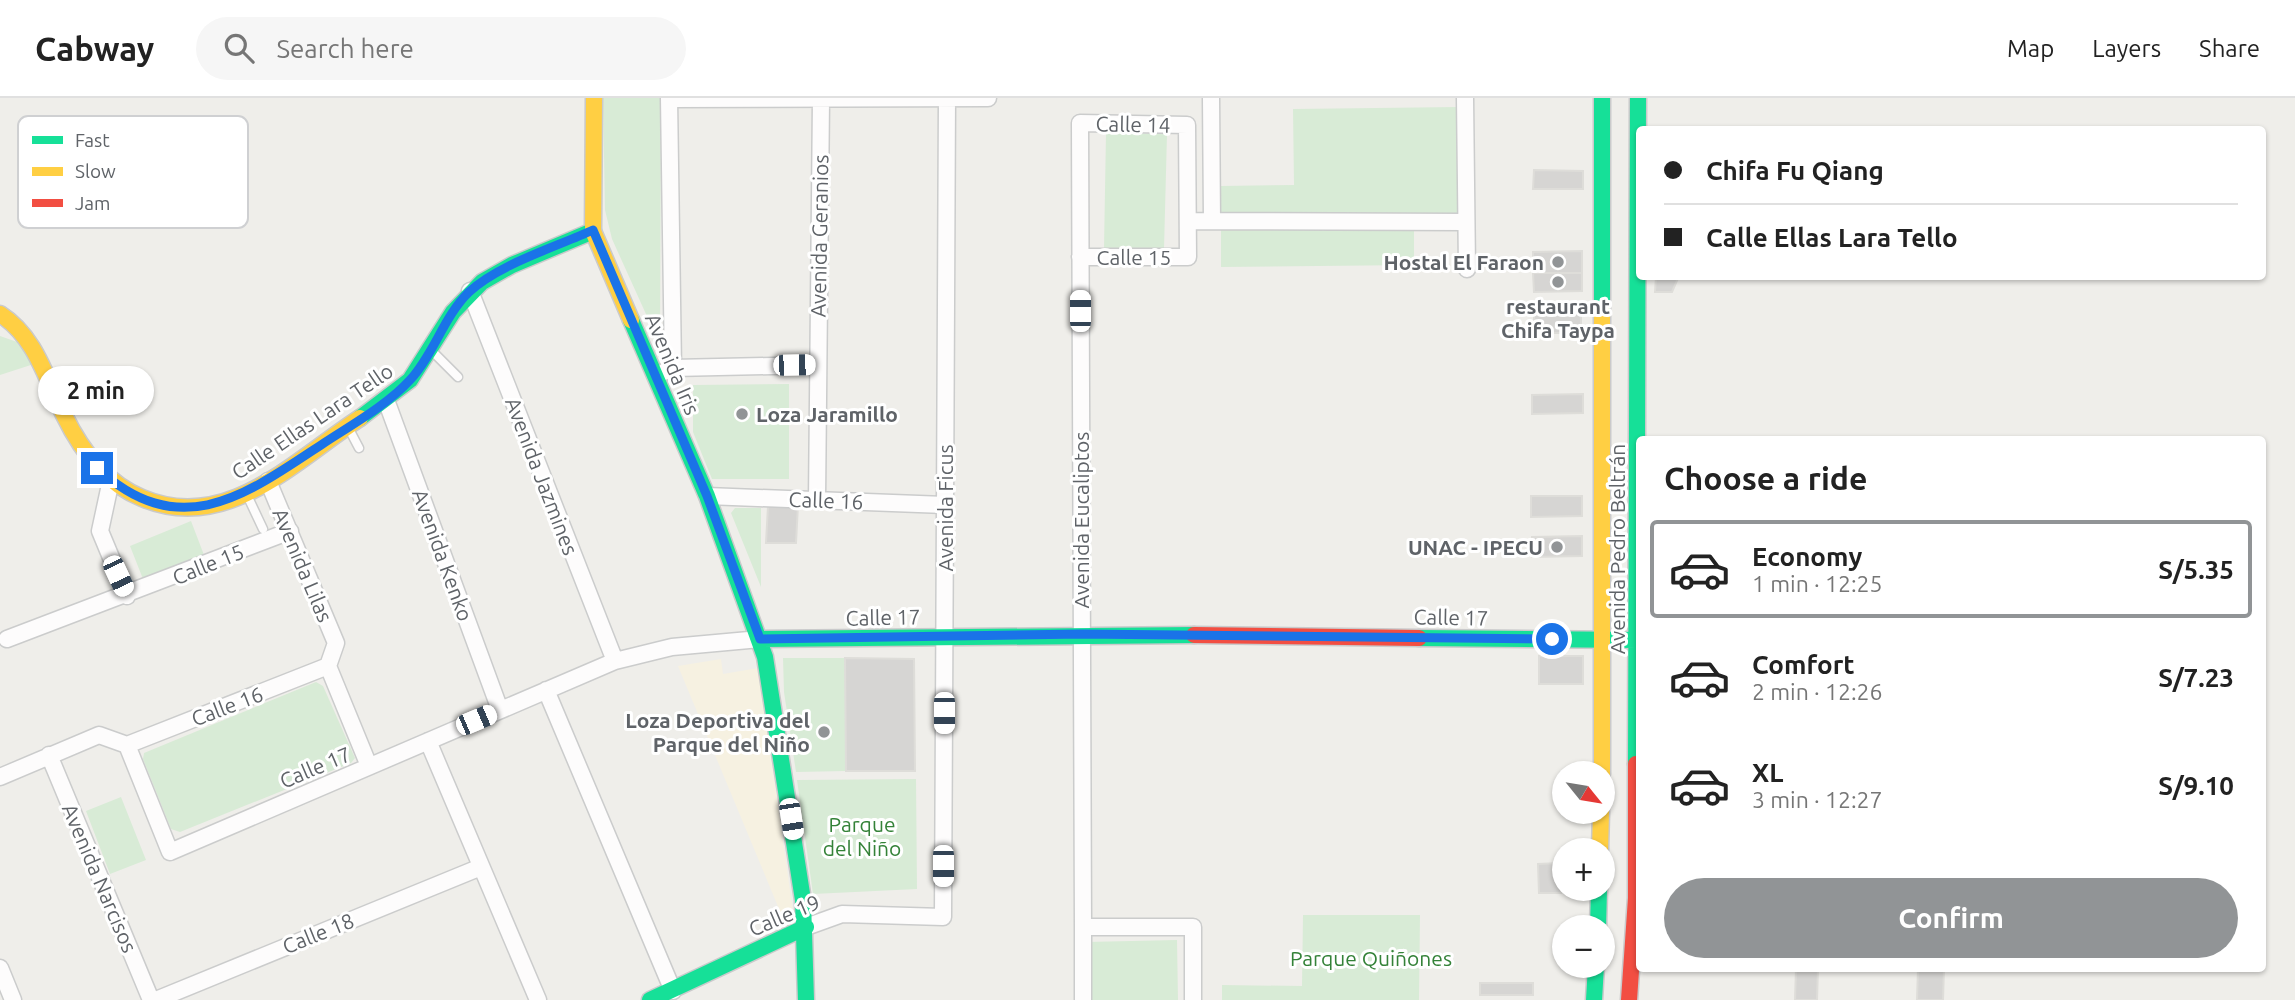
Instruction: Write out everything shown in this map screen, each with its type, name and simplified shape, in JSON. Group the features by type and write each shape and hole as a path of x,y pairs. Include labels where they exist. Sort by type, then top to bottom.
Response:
{"street":[{"name":"Avenida Iris","path":"594,98 593,230 707,496 765,657 806,927 806,1000"},
{"name":"Avenida Ficus","path":"943,917 947,98"},
{"path":"673,368 669,99 988,98"},
{"path":"1211,98 1212,220"},
{"path":"1465,98 1467,269"},
{"name":"Avenida Pedro Beltrán","path":"1602,98 1602,761"},
{"name":"Avenida Pedro Beltrán","path":"1638,98 1638,126"},
{"name":"Avenida Geranios","path":"817,500 821,99"},
{"name":"Calle 14","path":"1080,123 1186,125 1188,221"},
{"name":"Avenida Eucaliptos","path":"1080,123 1083,1000"},
{"path":"1188,221 1466,222"},
{"name":"Calle 15","path":"1080,257 1188,257 1188,221"},
{"name":"Calle Ellas Lara Tello","path":"0,314 20,327 73,430 97,468 111,480 144,499 174,508 207,507 268,481 386,400 409,381 433,352 470,291 509,268 593,230"},
{"name":"Avenida Pedro Beltrán","path":"1638,280 1639,436"},
{"name":"Avenida Jazmines","path":"470,291 615,661"},
{"name":"Calle Ellas Lara Tello","path":"0,328 33,350"},
{"path":"656,376 673,368 818,365"},
{"name":"Avenida Kenko","path":"386,400 500,710"},
{"path":"111,480 100,531 127,596"},
{"name":"Avenida Lilas","path":"268,481 336,643 328,666 369,766"},
{"name":"Calle 16","path":"707,496 945,505"},
{"name":"Calle 15","path":"7,639 127,596 290,531"},
{"name":"Calle 17","path":"127,745 170,852 615,661 672,647 760,639 1082,634 1636,640"},
{"name":"Calle 16","path":"127,745 328,666"},
{"path":"546,690 673,991"},
{"path":"0,777 99,735 127,745"},
{"path":"428,741 538,1000"},
{"name":"Avenida Narcisos","path":"49,755 153,1000"},
{"name":"Calle 18","path":"153,1000 481,867"},
{"name":"Avenida Pedro Beltrán","path":"1629,1000 1636,881"},
{"name":"Calle 19","path":"650,1000 789,933 842,914 943,917"},
{"path":"1083,927 1193,927 1193,1000"},
{"path":"0,968 13,1000"},
{"path":"1594,1000 1595,978"}],"lane":[{"path":"433,352 457,377"},
{"path":"348,426 359,447"},
{"path":"246,492 263,529"}],"green space":[{"path":"603,98 661,98 660,345 612,239 605,210"},
{"path":"1458,107 1458,215 1414,216 1414,265 1221,267 1221,186 1294,185 1293,109"},
{"path":"1106,133 1167,134 1164,249 1104,248"},
{"path":"0,336 20,343 37,363 0,375"},
{"path":"789,384 789,479 712,479 693,432 693,385"},
{"path":"735,508 761,508 761,587 731,513"},
{"path":"191,521 204,555 143,579 130,546"},
{"name":"Loza Deportiva del Parque del Niño","path":"783,658 845,658 846,771 796,772 784,692"},
{"path":"316,682 323,686 355,758 351,763 180,832 171,829 143,759 144,753"},
{"name":"Parque del Niño","path":"916,779 917,889 813,894 797,780"},
{"path":"121,797 146,860 110,874 86,811"},
{"name":"Parque Quiñones","path":"1303,915 1420,915 1419,1000 1222,1000 1222,985 1302,986"},
{"path":"1177,940 1178,1000 1086,1000 1086,942"}],"sand":[{"path":"721,659 723,674 758,668 795,925 789,933 678,666"}],"building":[{"path":"1534,170 1583,171 1583,189 1533,189"},
{"name":"Hostal El Faraon","path":"1582,251 1582,273 1533,273 1533,252"},
{"name":"restaurant Chifa Taypa","path":"1533,273 1582,273 1582,291 1534,292"},
{"path":"1656,280 1677,280 1672,292 1655,292"},
{"path":"1534,313 1581,313 1581,333 1534,333"},
{"path":"1583,394 1583,413 1532,414 1532,395"},
{"path":"1531,496 1582,496 1582,516 1531,517"},
{"path":"798,505 796,543 766,543 768,506"},
{"name":"UNAC - IPECU","path":"1582,536 1582,556 1532,557 1532,537"},
{"path":"1539,656 1583,656 1583,684 1539,684"},
{"path":"845,658 914,659 915,771 846,771"},
{"path":"1552,863 1552,893 1539,893 1538,864"},
{"path":"1796,972 1818,972 1817,1000 1795,1000"},
{"path":"1918,972 1944,972 1943,1000 1917,1000"},
{"path":"1480,983 1533,983 1533,995 1480,995"}],"traffic: fast":[{"path":"1602,98 1602,312"},
{"path":"1638,98 1638,126"},
{"path":"360,418 410,380 453,312 482,282 512,265 593,231"},
{"path":"1637,280 1637,436"},
{"path":"631,320 707,496 765,657 803,900 806,1000"},
{"path":"760,639 1194,635"},
{"path":"1419,638 1636,640"},
{"path":"1598,915 1599,901"},
{"path":"650,1000 806,927"},
{"path":"1594,1000 1595,978"}],"traffic: slow":[{"path":"594,98 593,231 631,320"},
{"path":"1602,312 1602,761"},
{"path":"0,314 23,334 86,453 117,484 129,492 173,507 203,507 231,500 285,471 360,418"},
{"path":"1600,838 1601,824"}],"traffic: jam":[{"path":"1194,635 1419,638"},
{"path":"1629,1000 1636,898 1636,764"}],"place":[{"name":"Hostal El Faraon","path":"1558,262"},
{"name":"restaurant Chifa Taypa","path":"1558,282"},
{"name":"Loza Jaramillo","path":"742,414"},
{"name":"UNAC - IPECU","path":"1557,547"},
{"name":"Loza Deportiva del Parque del Niño","path":"824,732"}],"route":[{"path":"97,468 128,492 160,505 188,509 225,502 268,481 386,400 409,381 433,352 460,303 470,291 509,268 593,230 707,496 760,639 1082,634 1552,639"}]}
